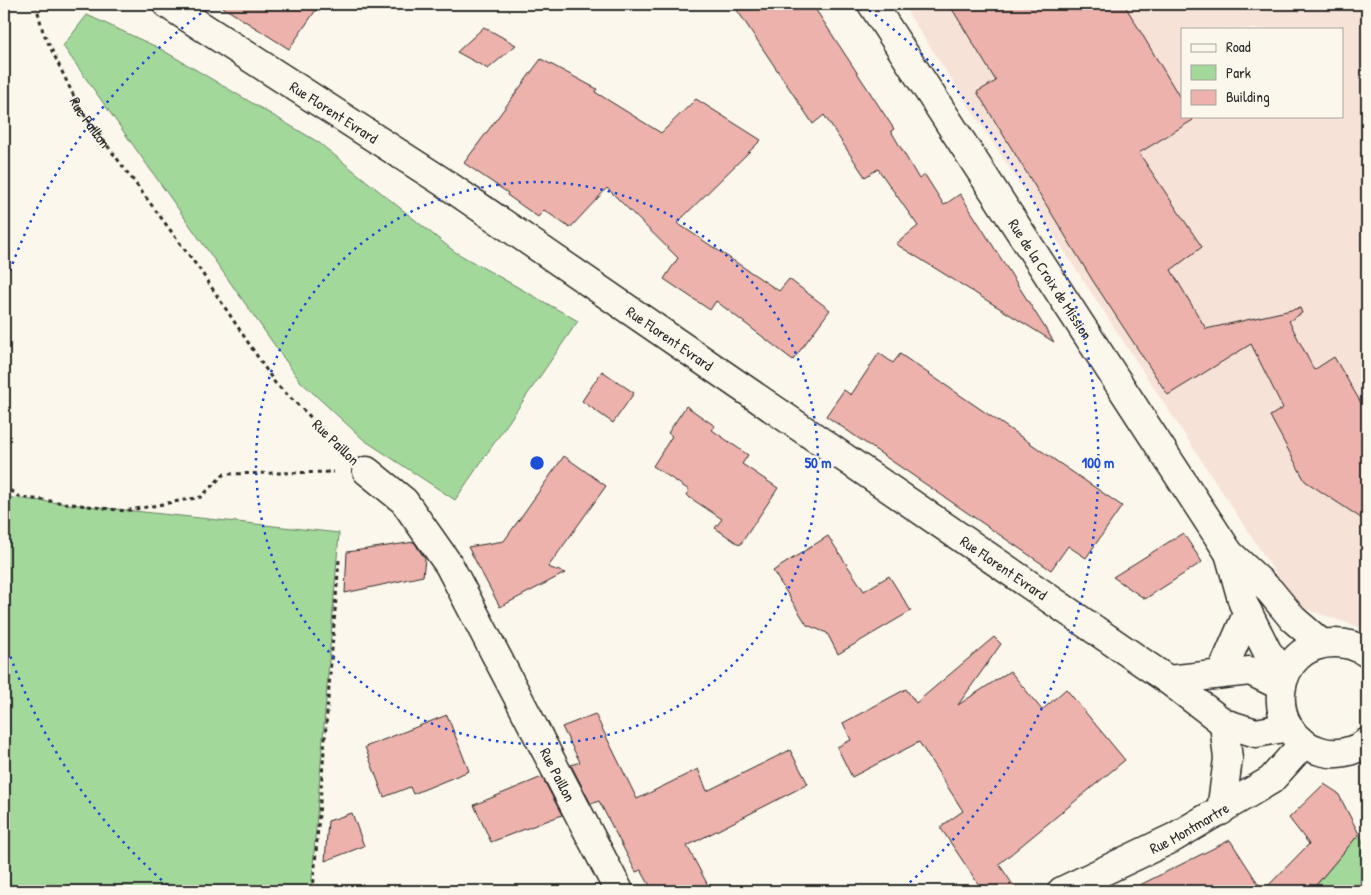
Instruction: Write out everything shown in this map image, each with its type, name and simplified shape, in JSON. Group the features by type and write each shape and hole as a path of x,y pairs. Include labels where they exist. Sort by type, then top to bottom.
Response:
{"street":[{"name":"Rue Florent Evrard","path":"166,4 443,182 1168,680 1224,724 1256,733 1296,735"},
{"name":"Rue de la Croix de Mission","path":"872,4 1230,553 1270,591 1293,619 1322,644"},
{"name":"Rue Paillon","path":"367,471 404,501 449,565 619,891"},
{"name":"Rue de la Croix de Mission","path":"1230,553 1243,603 1283,681"},
{"path":"1221,674 1248,612"},
{"path":"1366,747 1339,753 1323,752 1296,735 1280,706 1283,681 1291,664 1308,649 1322,644 1345,644 1354,646 1367,653"},
{"path":"1168,680 1250,671 1283,681"},
{"path":"1221,811 1228,758 1224,724"},
{"name":"Rue Montmartre","path":"1062,891 1173,838 1272,780 1296,735"}],"path":[{"name":"Rue Paillon","path":"36,4 43,32 80,109 200,270 275,383 367,471"},
{"path":"4,486 20,496 125,511 200,497 224,474 367,471"},
{"path":"313,891 339,560"}],"shaded area":[{"path":"902,4 1367,4 1367,630 1297,606"}],"green space":[{"path":"87,15 159,48 318,142 455,252 578,321 455,500 364,440 300,381 63,46"},
{"path":"4,497 339,533 311,891 4,891"},
{"path":"1359,834 1367,850 1367,891 1311,891"}],"building":[{"path":"218,4 320,4 289,49"},
{"path":"733,4 812,4 894,129 891,131 919,179 925,175 944,205 960,194 1054,342 896,244 918,226 878,169 865,177 824,115 813,124"},
{"path":"949,4 1124,4 1181,99 1181,118 1192,118 1193,120 1139,153 1202,247 1171,270 1206,329 1300,308 1302,313 1289,321 1314,370 1334,357 1367,413 1367,522 1305,481 1270,416 1283,408 1251,344 1168,395 1093,281 977,92 996,81"},
{"path":"484,27 516,45 488,69 457,52"},
{"path":"541,59 597,89 595,92 661,133 696,99 761,140 677,223 779,291 789,279 830,310 793,360 716,301 710,310 664,279 678,258 607,188 570,228 544,210 538,217 507,195 508,193 464,163"},
{"path":"879,353 893,363 900,354 1122,506 1086,558 1068,546 1051,570 826,416 844,390 851,395"},
{"path":"602,371 634,393 613,423 582,401"},
{"path":"686,406 715,426 712,430 748,455 742,464 778,488 740,545 715,528 722,519 686,495 689,490 653,466 672,436 668,433"},
{"path":"564,456 606,486 548,567 565,573 500,607 468,547 504,541"},
{"path":"1183,533 1202,562 1145,599 1113,577"},
{"path":"828,536 864,591 889,576 911,611 838,654 827,633 807,625 773,571"},
{"path":"414,542 425,559 423,576 345,593 347,552"},
{"path":"994,637 1001,644 958,705 1010,671 1042,710 1066,689 1125,760 999,864 1017,891 983,891 940,827 963,811 919,742 852,777 837,747 851,740 843,723 906,689 916,703"},
{"path":"595,714 637,799 698,769 707,791 790,750 808,784 687,846 711,891 653,891 641,870 636,872 599,801 591,804 571,765 580,762 562,727"},
{"path":"447,715 469,771 413,794 410,787 384,797 365,747"},
{"path":"542,777 562,815 491,842 474,805"},
{"path":"1324,784 1338,793 1359,834 1311,891 1263,891 1309,844 1289,818"},
{"path":"352,813 364,846 325,861 328,821"},
{"path":"1230,840 1263,891 1128,891"}]}
